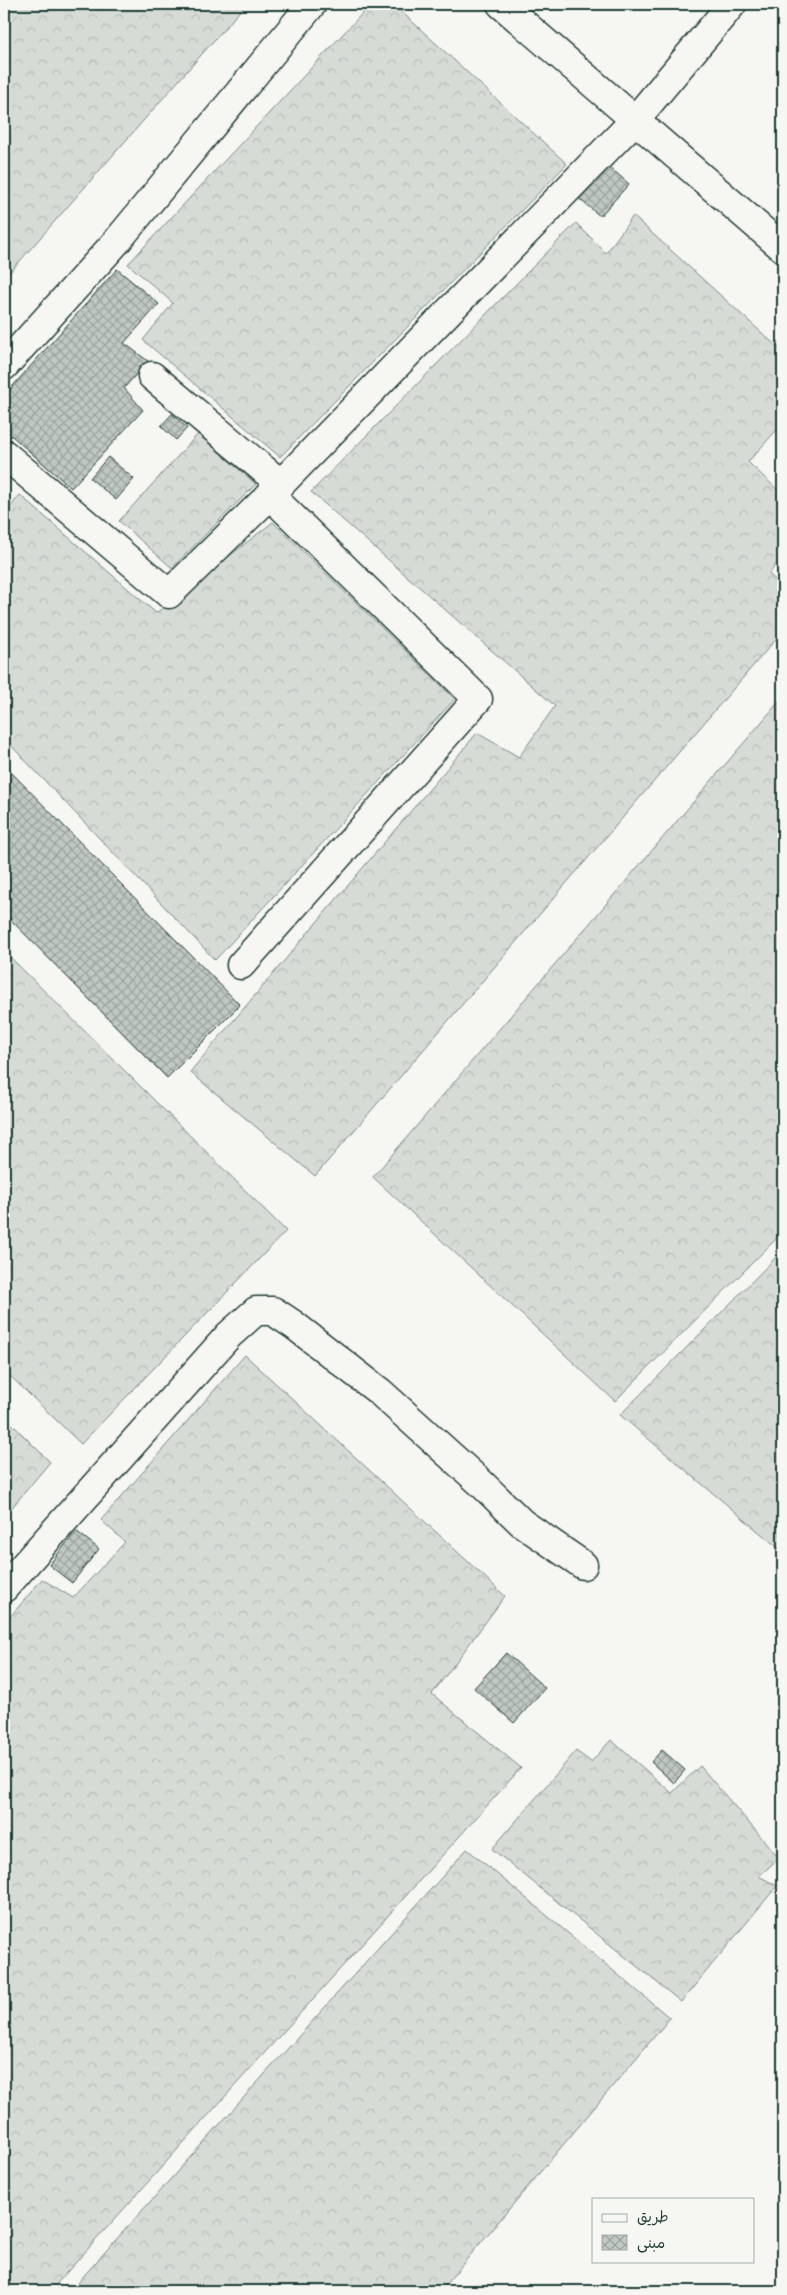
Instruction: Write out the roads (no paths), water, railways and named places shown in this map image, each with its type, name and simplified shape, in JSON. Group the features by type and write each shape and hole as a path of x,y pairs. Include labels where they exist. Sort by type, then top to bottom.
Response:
{"street":[{"path":"4,366 118,240 312,4"},
{"path":"501,4 783,248"},
{"path":"4,454 169,594 275,490 636,120 732,4"},
{"path":"152,376 275,490 478,699 241,965"},
{"path":"4,1588 229,1335 256,1311 273,1311 294,1325 380,1392 481,1483 522,1523 583,1564"}]}
